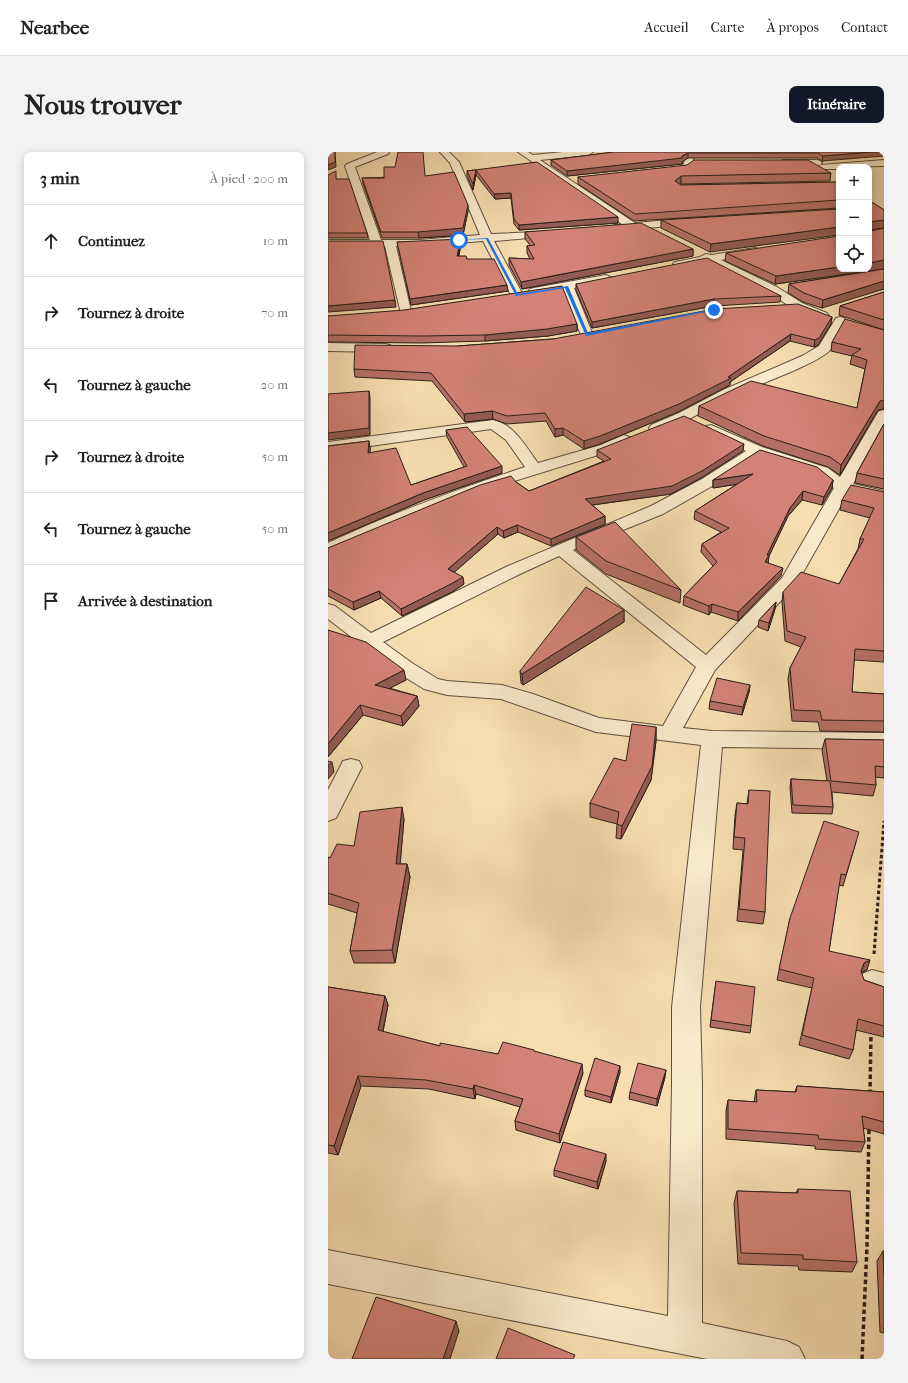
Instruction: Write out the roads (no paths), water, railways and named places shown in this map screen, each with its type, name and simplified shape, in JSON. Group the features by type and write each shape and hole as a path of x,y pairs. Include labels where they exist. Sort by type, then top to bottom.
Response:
{"street":[{"path":"350,166 359,152"},
{"path":"339,171 385,152"},
{"path":"444,152 454,162 487,238 517,295"},
{"path":"522,152 637,226 662,235"},
{"path":"531,158 589,152"},
{"path":"682,222 677,204 685,188 688,166 692,152"},
{"path":"804,152 834,176"},
{"path":"771,163 820,165 884,163"},
{"path":"350,166 377,243"},
{"path":"567,181 580,179"},
{"path":"602,229 697,221"},
{"path":"328,243 418,243 563,232"},
{"path":"390,243 405,310"},
{"path":"328,550 417,510 474,488 606,448 684,416 728,393 807,359 824,349 842,319 820,314 798,306 773,290 688,248"},
{"path":"671,266 708,258 763,250"},
{"path":"502,297 567,287 619,276"},
{"path":"567,287 587,335"},
{"path":"773,290 788,288"},
{"path":"775,308 798,306"},
{"path":"390,312 420,308"},
{"path":"573,337 602,332"},
{"path":"328,346 398,348"},
{"path":"669,734 708,666 790,581 884,414"},
{"path":"684,416 757,450 822,471 843,487 884,496"},
{"path":"328,447 493,424 500,426 508,432 534,469"},
{"path":"369,641 514,570 657,510 708,482 757,450"},
{"path":"561,549 708,666"},
{"path":"328,610 404,668 431,684 447,688 502,692 526,699 596,725 712,739 884,741"},
{"path":"685,1337 687,1084 686,1007 712,739"},
{"path":"328,812 351,767"},
{"path":"328,1267 685,1337 779,1358"}]}
